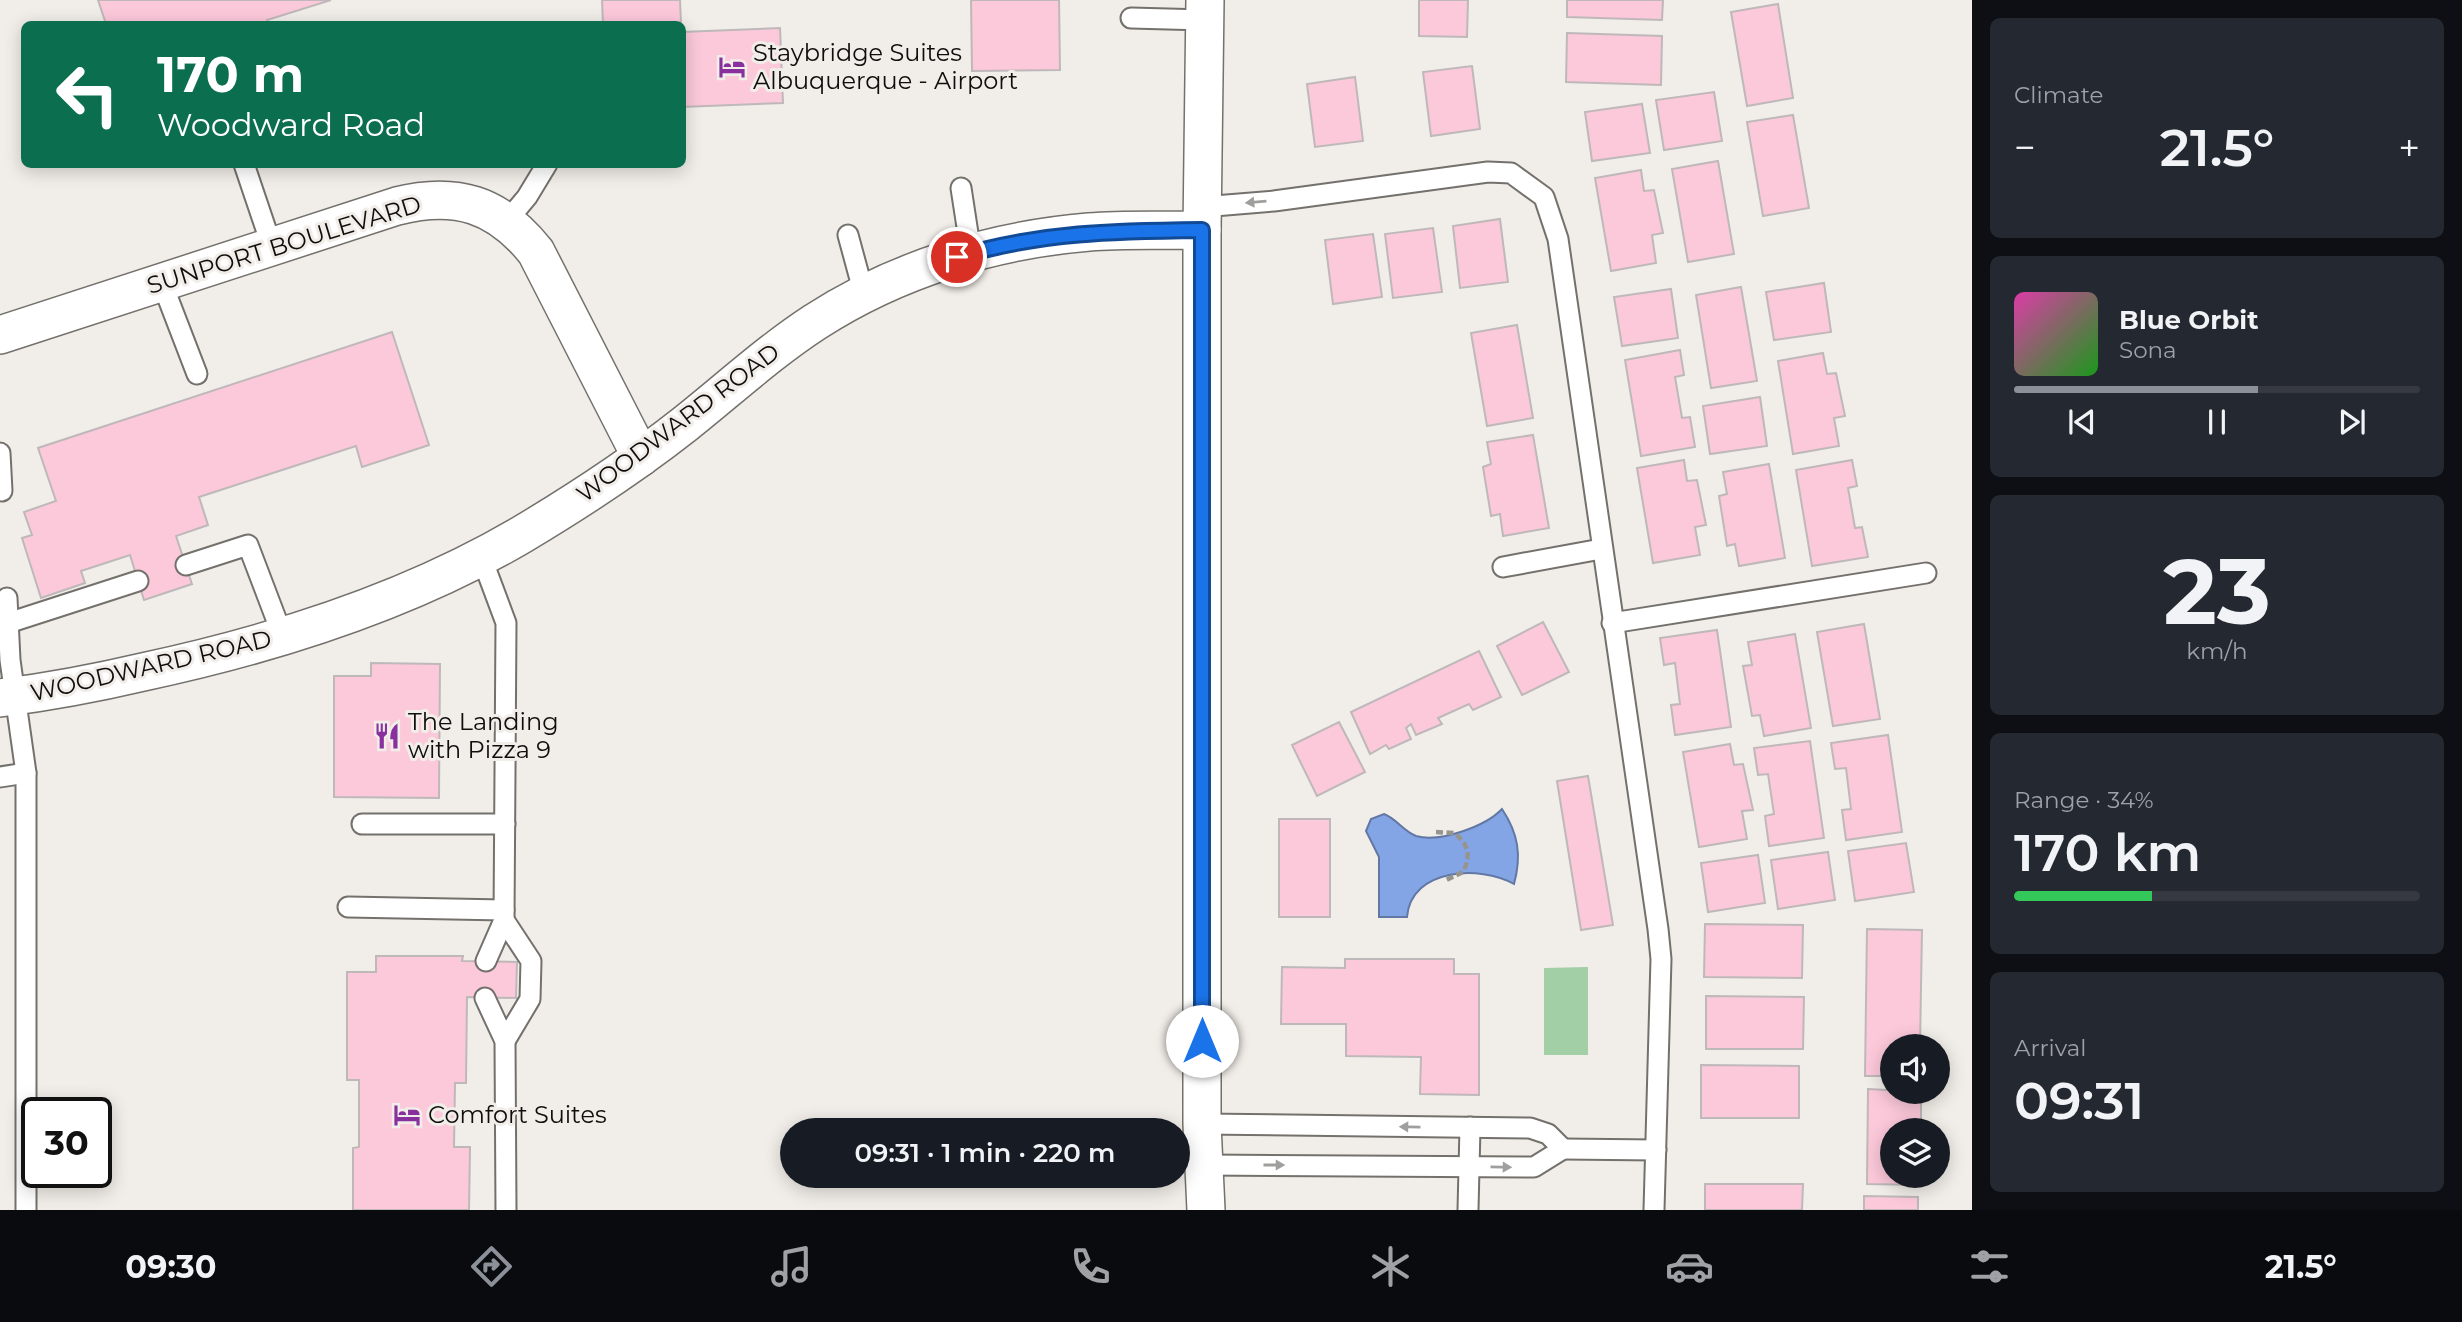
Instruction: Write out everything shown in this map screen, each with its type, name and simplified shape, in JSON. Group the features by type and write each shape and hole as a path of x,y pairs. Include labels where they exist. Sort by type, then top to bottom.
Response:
{"street":[{"path":"1205,10 1202,218 1202,1125 1206,1210"},
{"name":"SUNPORT BOULEVARD","path":"0,335 420,200 467,202 489,210 507,221 536,252 641,457"},
{"name":"WOODWARD ROAD","path":"8,697 194,662 283,637 372,607 481,556 575,502 641,457 774,350 818,320 864,294 913,272 971,253 1047,237 1202,218"}],"lane":[{"path":"1131,18 1205,10"},
{"path":"245,168 272,247"},
{"path":"507,221 527,197 545,168"},
{"path":"1202,218 1310,196 1488,172 1511,173 1545,197 1558,239 1661,959 1654,1210"},
{"path":"961,188 971,253"},
{"path":"848,234 864,294"},
{"path":"162,283 197,374"},
{"path":"0,453 2,491"},
{"path":"186,565 248,545 283,637"},
{"path":"1503,567 1601,549"},
{"path":"481,556 506,623 504,915 486,961"},
{"path":"1612,623 1926,573"},
{"path":"4,623 138,581"},
{"path":"7,597 4,623 10,660 8,697 26,773 26,1210"},
{"path":"0,777 26,773"},
{"path":"362,824 505,824"},
{"path":"348,907 504,915"},
{"path":"504,915 531,961 530,999 505,1041"},
{"path":"485,998 505,1041 506,1210"},
{"path":"1202,1125 1530,1128 1548,1134 1563,1149"},
{"path":"1468,1210 1470,1127"},
{"path":"1205,1165 1534,1167 1563,1149 1656,1150"}],"path":[{"path":"1436,832 1454,833 1466,845 1469,854 1463,872 1446,880"}],"green space":[{"path":"1588,967 1588,1055 1544,1055 1544,968"}],"water":[{"path":"1502,809 1512,827 1517,845 1518,863 1514,884 1484,874 1449,875 1421,888 1411,901 1407,917 1379,917 1379,857 1366,831 1371,819 1384,814 1407,831 1426,838 1462,832"}],"building":[{"path":"98,0 331,0 268,21 105,21"},
{"name":"Staybridge Suites Albuquerque - Airport","path":"602,0 680,0 681,21 603,21"},
{"path":"971,0 1059,0 1060,70 972,71"},
{"path":"1419,0 1468,0 1467,37 1419,36"},
{"path":"1567,0 1663,0 1662,20 1567,17"},
{"path":"1778,4 1793,98 1747,106 1731,12"},
{"name":"Staybridge Suites Albuquerque - Airport","path":"780,28 783,103 686,107 686,32"},
{"path":"1567,33 1662,36 1661,85 1566,82"},
{"path":"1472,66 1480,129 1431,136 1423,72"},
{"path":"1355,77 1363,141 1315,147 1307,84"},
{"path":"1714,92 1722,141 1664,150 1656,100"},
{"path":"1642,104 1650,153 1592,161 1585,112"},
{"path":"1793,115 1809,208 1763,216 1747,122"},
{"path":"1718,161 1734,254 1688,262 1672,169"},
{"path":"1641,170 1644,191 1654,190 1663,233 1652,235 1656,263 1611,271 1595,178"},
{"path":"1500,219 1508,282 1460,288 1453,226"},
{"path":"1433,228 1442,292 1393,298 1385,234"},
{"path":"1373,234 1382,297 1333,304 1325,240"},
{"path":"1824,283 1831,332 1774,340 1766,292"},
{"path":"1741,287 1757,381 1711,388 1696,295"},
{"path":"1671,289 1678,338 1622,346 1614,297"},
{"path":"1517,325 1533,418 1487,426 1471,333"},
{"path":"392,332 429,445 362,467 356,446 199,497 208,525 176,536 192,584 144,600 130,555 81,571 85,583 41,598 22,538 32,535 24,512 56,501 38,448"},
{"path":"1680,350 1684,375 1675,377 1682,418 1690,417 1695,447 1641,456 1625,360"},
{"path":"1823,353 1827,374 1836,373 1845,416 1834,418 1839,446 1793,454 1778,361"},
{"path":"1760,397 1767,446 1710,454 1703,406"},
{"path":"1533,435 1549,528 1503,536 1500,514 1491,516 1483,467 1491,464 1487,442"},
{"path":"1684,460 1687,481 1697,480 1706,525 1695,527 1700,555 1653,563 1637,468"},
{"path":"1852,460 1857,486 1848,488 1855,528 1862,527 1868,557 1812,566 1796,470"},
{"path":"1769,464 1785,558 1739,566 1735,544 1727,546 1719,496 1727,494 1723,472"},
{"path":"1543,622 1569,672 1522,695 1497,646"},
{"path":"1864,624 1880,719 1833,726 1817,632"},
{"path":"1717,630 1731,727 1675,735 1671,705 1680,704 1675,663 1664,665 1660,638"},
{"path":"1795,634 1811,728 1764,736 1760,715 1752,716 1743,666 1752,665 1748,642"},
{"path":"1479,651 1501,697 1473,710 1469,704 1438,718 1442,724 1416,735 1411,724 1406,728 1411,739 1389,749 1386,745 1370,754 1351,712"},
{"name":"The Landing with Pizza 9","path":"371,663 440,664 439,798 334,797 334,676 371,676"},
{"path":"1339,722 1365,772 1317,796 1292,745"},
{"path":"1888,735 1902,832 1846,840 1842,810 1851,809 1846,768 1835,769 1831,743"},
{"path":"1810,741 1824,838 1769,846 1765,816 1774,814 1768,774 1758,775 1754,748"},
{"path":"1730,744 1734,765 1743,764 1753,810 1742,811 1747,839 1699,847 1683,752"},
{"path":"1588,776 1613,925 1581,930 1557,781"},
{"path":"1279,819 1330,819 1330,917 1279,917"},
{"path":"1906,843 1914,892 1855,901 1848,851"},
{"path":"1828,852 1835,900 1778,909 1771,860"},
{"path":"1758,855 1765,903 1708,912 1701,863"},
{"path":"1705,924 1803,925 1802,978 1704,977"},
{"path":"1867,929 1922,930 1920,1034 1880,1034 1880,1076 1865,1076"},
{"name":"Comfort Suites","path":"376,956 463,956 462,961 517,962 516,998 467,997 466,1083 455,1083 454,1147 470,1147 469,1210 353,1210 353,1148 359,1147 359,1080 347,1080 347,972 376,972"},
{"path":"1345,959 1454,959 1454,974 1479,974 1479,1095 1420,1094 1421,1057 1346,1056 1346,1024 1281,1024 1282,967 1345,968"},
{"path":"1706,996 1804,997 1803,1049 1706,1049"},
{"path":"1701,1065 1799,1066 1799,1118 1701,1118"},
{"path":"1868,1089 1880,1090 1880,1104 1921,1104 1921,1118 1880,1118 1880,1184 1867,1184"},
{"path":"1705,1184 1803,1184 1802,1210 1705,1210"},
{"path":"1864,1196 1918,1197 1918,1210 1864,1210"}],"place":[{"name":"Staybridge Suites Albuquerque - Airport","path":"732,67"},
{"name":"The Landing with Pizza 9","path":"387,736"},
{"name":"Comfort Suites","path":"407,1115"}],"route":[{"path":"957,257 1001,245 1047,237 1093,232 1202,230 1202,1041"}]}
